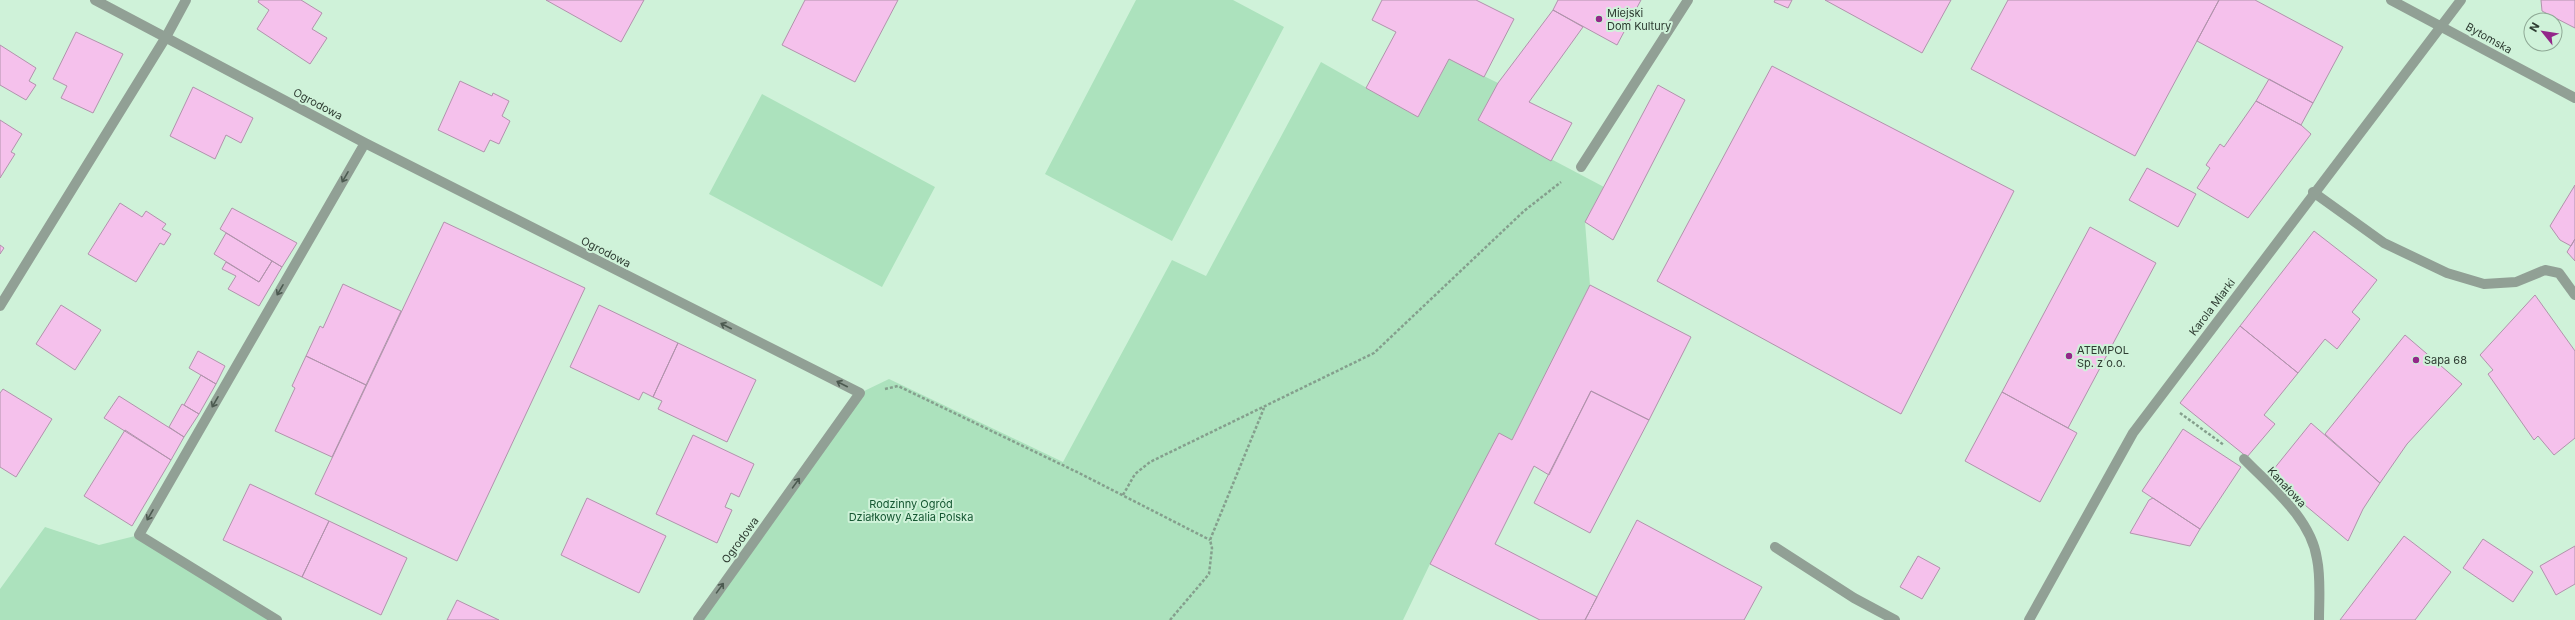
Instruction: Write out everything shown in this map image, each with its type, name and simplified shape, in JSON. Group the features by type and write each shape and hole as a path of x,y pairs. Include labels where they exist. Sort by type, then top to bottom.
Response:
{"street":[{"name":"Ogrodowa","path":"95,0 365,143 860,394 698,620"},
{"path":"0,306 166,37 186,0"},
{"path":"1581,167 1688,0"},
{"name":"Bytomska","path":"2391,0 2575,98"},
{"name":"Karola Miarki","path":"2029,620 2133,433 2313,192 2461,0"},
{"path":"277,620 139,535 365,143"},
{"path":"2313,192 2384,243 2448,273 2484,284 2516,282 2545,270 2559,273 2575,295"},
{"name":"Kanałowa","path":"2244,459 2293,508 2304,524 2317,558 2320,620"},
{"path":"1775,547 1854,598 1895,620"}],"path":[{"path":"1123,495 1135,474 1150,462 1374,353 1524,211 1581,167"},
{"path":"860,394 898,386 1123,495 1210,540"},
{"path":"1170,620 1209,574 1212,548 1210,540 1265,407"},
{"path":"2179,412 2244,459"}],"green space":[{"path":"1136,0 1233,0 1284,27 1172,241 1045,174"},
{"name":"Rodzinny Ogród Działkowy Azalia Polska","path":"1449,59 1498,83 1479,121 1604,187 1585,222 1590,285 1512,440 1499,434 1430,564 1403,620 698,620 860,393 889,379 1063,462 1172,260 1206,276 1321,62 1418,117"},
{"path":"762,94 935,187 882,287 709,194"},
{"path":"45,527 99,545 139,535 277,620 0,620 0,589"}],"building":[{"path":"259,0 301,0 322,13 312,29 327,38 310,64 257,29 269,10 258,2"},
{"path":"546,0 644,0 621,42"},
{"path":"805,0 898,0 855,82 782,45"},
{"path":"1382,0 1476,0 1514,19 1484,77 1449,59 1418,117 1366,88 1396,32 1372,20"},
{"name":"Miejski Dom Kultury","path":"1558,0 1641,0 1617,45 1553,10"},
{"path":"1775,0 1792,0 1788,8 1774,2"},
{"path":"1825,0 1951,0 1922,53"},
{"path":"2008,0 2219,0 2135,156 1971,69"},
{"path":"2219,0 2255,0 2343,47 2313,103 2197,41"},
{"path":"2541,0 2575,0 2575,28 2563,22 2563,12 2542,11"},
{"path":"1553,10 1583,27 1529,102 1572,123 1551,161 1478,120 1498,83"},
{"path":"76,32 123,54 93,113 61,98 67,86 53,79"},
{"path":"0,45 36,68 29,81 36,85 26,100 0,85"},
{"path":"1772,66 2014,191 1901,414 1657,281"},
{"path":"2269,79 2313,103 2301,125 2256,101"},
{"path":"460,81 492,96 493,93 509,101 502,116 510,121 499,144 490,140 484,152 438,130"},
{"path":"1658,85 1685,100 1613,240 1585,222"},
{"path":"193,87 253,118 241,143 226,135 215,159 170,136"},
{"path":"2256,101 2301,125 2311,134 2248,218 2197,188 2210,168 2206,165 2220,144 2224,147"},
{"path":"0,120 22,134 11,152 15,154 0,178"},
{"path":"2147,168 2196,194 2178,227 2129,200"},
{"path":"2575,185 2575,239 2571,246 2560,240 2550,226"},
{"path":"120,203 142,217 146,211 166,224 162,229 171,234 164,245 160,243 136,282 88,254"},
{"path":"232,208 297,243 282,267 220,229"},
{"path":"444,222 585,288 457,561 315,494"},
{"path":"2090,227 2156,263 2068,428 2002,392"},
{"path":"2314,231 2377,280 2352,312 2360,319 2337,349 2325,339 2298,373 2240,326"},
{"path":"226,233 272,261 259,282 214,254"},
{"path":"2575,239 2575,261 2567,252"},
{"path":"0,245 4,248 0,254"},
{"path":"272,261 282,267 259,306 228,289 236,276 222,269 226,262 259,282"},
{"path":"343,284 401,311 366,385 306,356 320,326 323,328"},
{"path":"1590,285 1691,337 1649,420 1591,391 1549,475 1534,466 1495,544 1597,597 1585,620 1540,620 1430,564 1499,433 1512,440"},
{"path":"2535,295 2575,351 2575,438 2554,455 2538,436 2534,440 2488,374 2493,370 2480,355"},
{"path":"61,305 101,330 75,370 36,344"},
{"path":"599,305 678,343 653,397 643,392 639,400 570,367"},
{"path":"2240,326 2298,373 2264,415 2275,424 2247,457 2180,403"},
{"path":"2405,335 2462,384 2407,444 2380,483 2325,434"},
{"path":"678,343 756,380 727,442 658,409 662,401 653,397"},
{"path":"198,351 225,366 216,384 189,368"},
{"path":"306,356 366,385 332,457 275,431 295,388 292,386"},
{"path":"201,375 216,384 199,414 184,405"},
{"path":"3,389 52,419 16,477 0,467 0,393"},
{"path":"1591,391 1649,420 1590,533 1534,503"},
{"path":"2002,392 2077,433 2040,502 1965,461"},
{"path":"119,396 184,437 171,460 104,418"},
{"path":"182,404 199,414 184,437 169,427"},
{"path":"2311,423 2380,483 2363,509 2348,541 2269,475"},
{"path":"2183,429 2241,467 2200,529 2142,491"},
{"path":"125,430 171,460 132,526 84,496"},
{"path":"693,435 754,464 739,497 731,493 725,507 732,510 717,543 656,514"},
{"path":"250,484 329,521 302,577 223,540"},
{"path":"587,498 666,536 639,593 561,555"},
{"path":"2153,498 2200,529 2190,546 2130,533 2149,500"},
{"path":"1637,520 1762,587 1744,620 1585,620"},
{"path":"329,521 407,558 381,615 302,577"},
{"path":"2404,536 2451,572 2415,620 2340,620"},
{"path":"2483,539 2533,572 2513,602 2463,568"},
{"path":"2575,546 2575,584 2556,595 2540,566"},
{"path":"1918,556 1940,568 1922,599 1900,587"},
{"path":"457,600 499,620 447,620"}],"place":[{"name":"Miejski Dom Kultury","path":"1599,19"},
{"name":"ATEMPOL Sp. z o.o.","path":"2069,356"},
{"name":"Sapa 68","path":"2416,360"}]}
